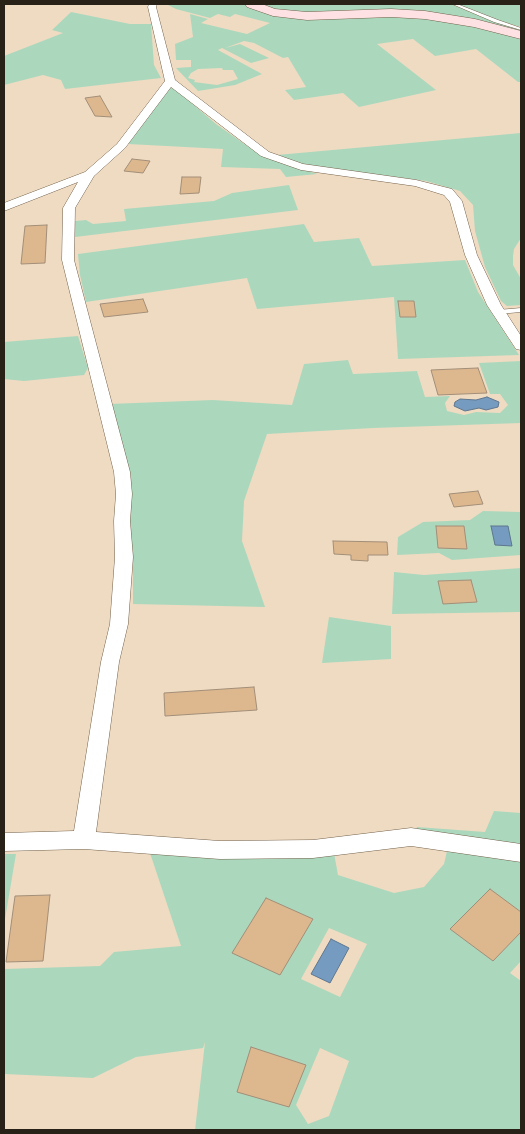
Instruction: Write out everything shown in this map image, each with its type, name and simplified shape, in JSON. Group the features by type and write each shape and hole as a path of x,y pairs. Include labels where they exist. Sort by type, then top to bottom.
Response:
{"street":[{"path":"153,4 152,7 170,80 265,154 301,167 416,183 448,192 456,201 471,255 498,312 521,346"},
{"path":"251,4 273,12 307,16 391,13 425,15 475,23 521,35"},
{"path":"84,840 110,662 119,624 124,557 122,521 124,494 122,472 68,260 69,208 89,174 121,146 170,80"},
{"path":"4,207 89,174"},
{"path":"4,842 84,840 238,850 313,849 411,837 521,853"}],"lane":[{"path":"454,4 496,21 521,28"},
{"path":"498,312 521,310"}],"green space":[{"path":"166,4 244,4 269,13 402,14 473,25 521,38 521,82 518,82 476,49 435,56 413,39 377,44 436,90 359,107 343,93 294,100 285,90 306,87 288,57 283,58 254,43 244,41 225,48 240,44 269,58 251,63 222,48 218,50 262,74 235,85 198,91 176,68 191,67 191,60 176,60 175,44 193,37 190,14 208,19 201,23 247,34 270,23 235,14 230,17 218,14 210,18 176,9","holes":["222,68 223,70 233,70 238,79 217,85 194,82 195,80 188,78 191,73 198,69"]},
{"path":"258,4 451,4 521,30 521,33 430,14 315,14 277,10"},
{"path":"457,4 521,4 521,27 493,19"},
{"path":"71,12 130,24 151,24 154,65 161,78 65,89 61,80 43,75 4,85 4,56 63,33 52,30"},
{"path":"169,88 174,88 216,124 260,155 317,174 286,177 280,169 221,167 223,149 128,144"},
{"path":"521,133 521,238 514,249 513,265 521,279 521,305 507,306 501,301 485,267 475,231 473,205 460,191 426,181 304,165 277,155"},
{"path":"289,185 298,210 75,237 75,221 86,220 93,224 126,221 124,209 214,201 232,193"},
{"path":"304,224 314,242 359,238 372,266 465,260 478,292 519,355 398,359 394,297 257,309 247,278 86,302 78,254"},
{"path":"78,336 88,368 84,375 24,381 4,379 4,342"},
{"path":"348,360 353,374 417,371 425,397 450,396 445,403 447,411 464,415 476,412 500,413 508,405 500,394 490,394 479,363 521,361 521,423 267,434 244,501 242,541 265,607 133,604 133,567 129,521 132,494 130,472 109,404 213,400 292,405 304,364"},
{"path":"483,511 521,512 521,555 452,560 439,553 397,555 398,537 423,522 470,520"},
{"path":"521,568 521,612 392,614 394,572 424,575"},
{"path":"329,617 391,626 391,659 322,663"},
{"path":"494,811 521,813 521,844 485,842 416,831 417,827 485,832"},
{"path":"447,851 521,860 521,961 510,973 521,981 521,1130 195,1130 205,1042 203,1048 136,1057 93,1078 4,1074 4,969 100,966 114,952 181,946 150,853 334,853 338,875 394,893 424,887 444,864","holes":["329,928 367,944 340,997 301,979","320,1048 349,1061 329,1116 308,1124 296,1105"]},
{"path":"4,854 16,854 4,925"}],"water":[{"path":"487,397 499,402 498,407 486,410 479,408 465,411 454,406 455,402 460,399 476,400"},
{"path":"491,526 508,526 512,546 495,545"},
{"path":"331,939 349,948 330,983 311,974"}],"building":[{"path":"100,96 112,117 95,116 85,98"},
{"path":"132,159 150,161 143,173 124,171"},
{"path":"182,177 201,177 199,193 180,194"},
{"path":"47,225 45,263 21,264 25,226"},
{"path":"143,299 148,312 104,317 100,304"},
{"path":"398,301 414,301 416,317 400,317"},
{"path":"478,368 487,393 438,395 431,370"},
{"path":"478,491 483,504 454,507 449,494"},
{"path":"436,526 464,526 467,549 438,548"},
{"path":"333,541 387,542 388,555 368,555 368,561 351,560 351,555 334,554"},
{"path":"471,580 477,602 443,604 438,581"},
{"path":"254,687 257,710 165,716 164,693"},
{"path":"490,889 521,912 521,932 493,961 450,929"},
{"path":"50,895 43,961 6,962 15,896"},
{"path":"266,898 313,919 280,975 232,953"},
{"path":"251,1047 306,1065 289,1107 237,1092"}]}
